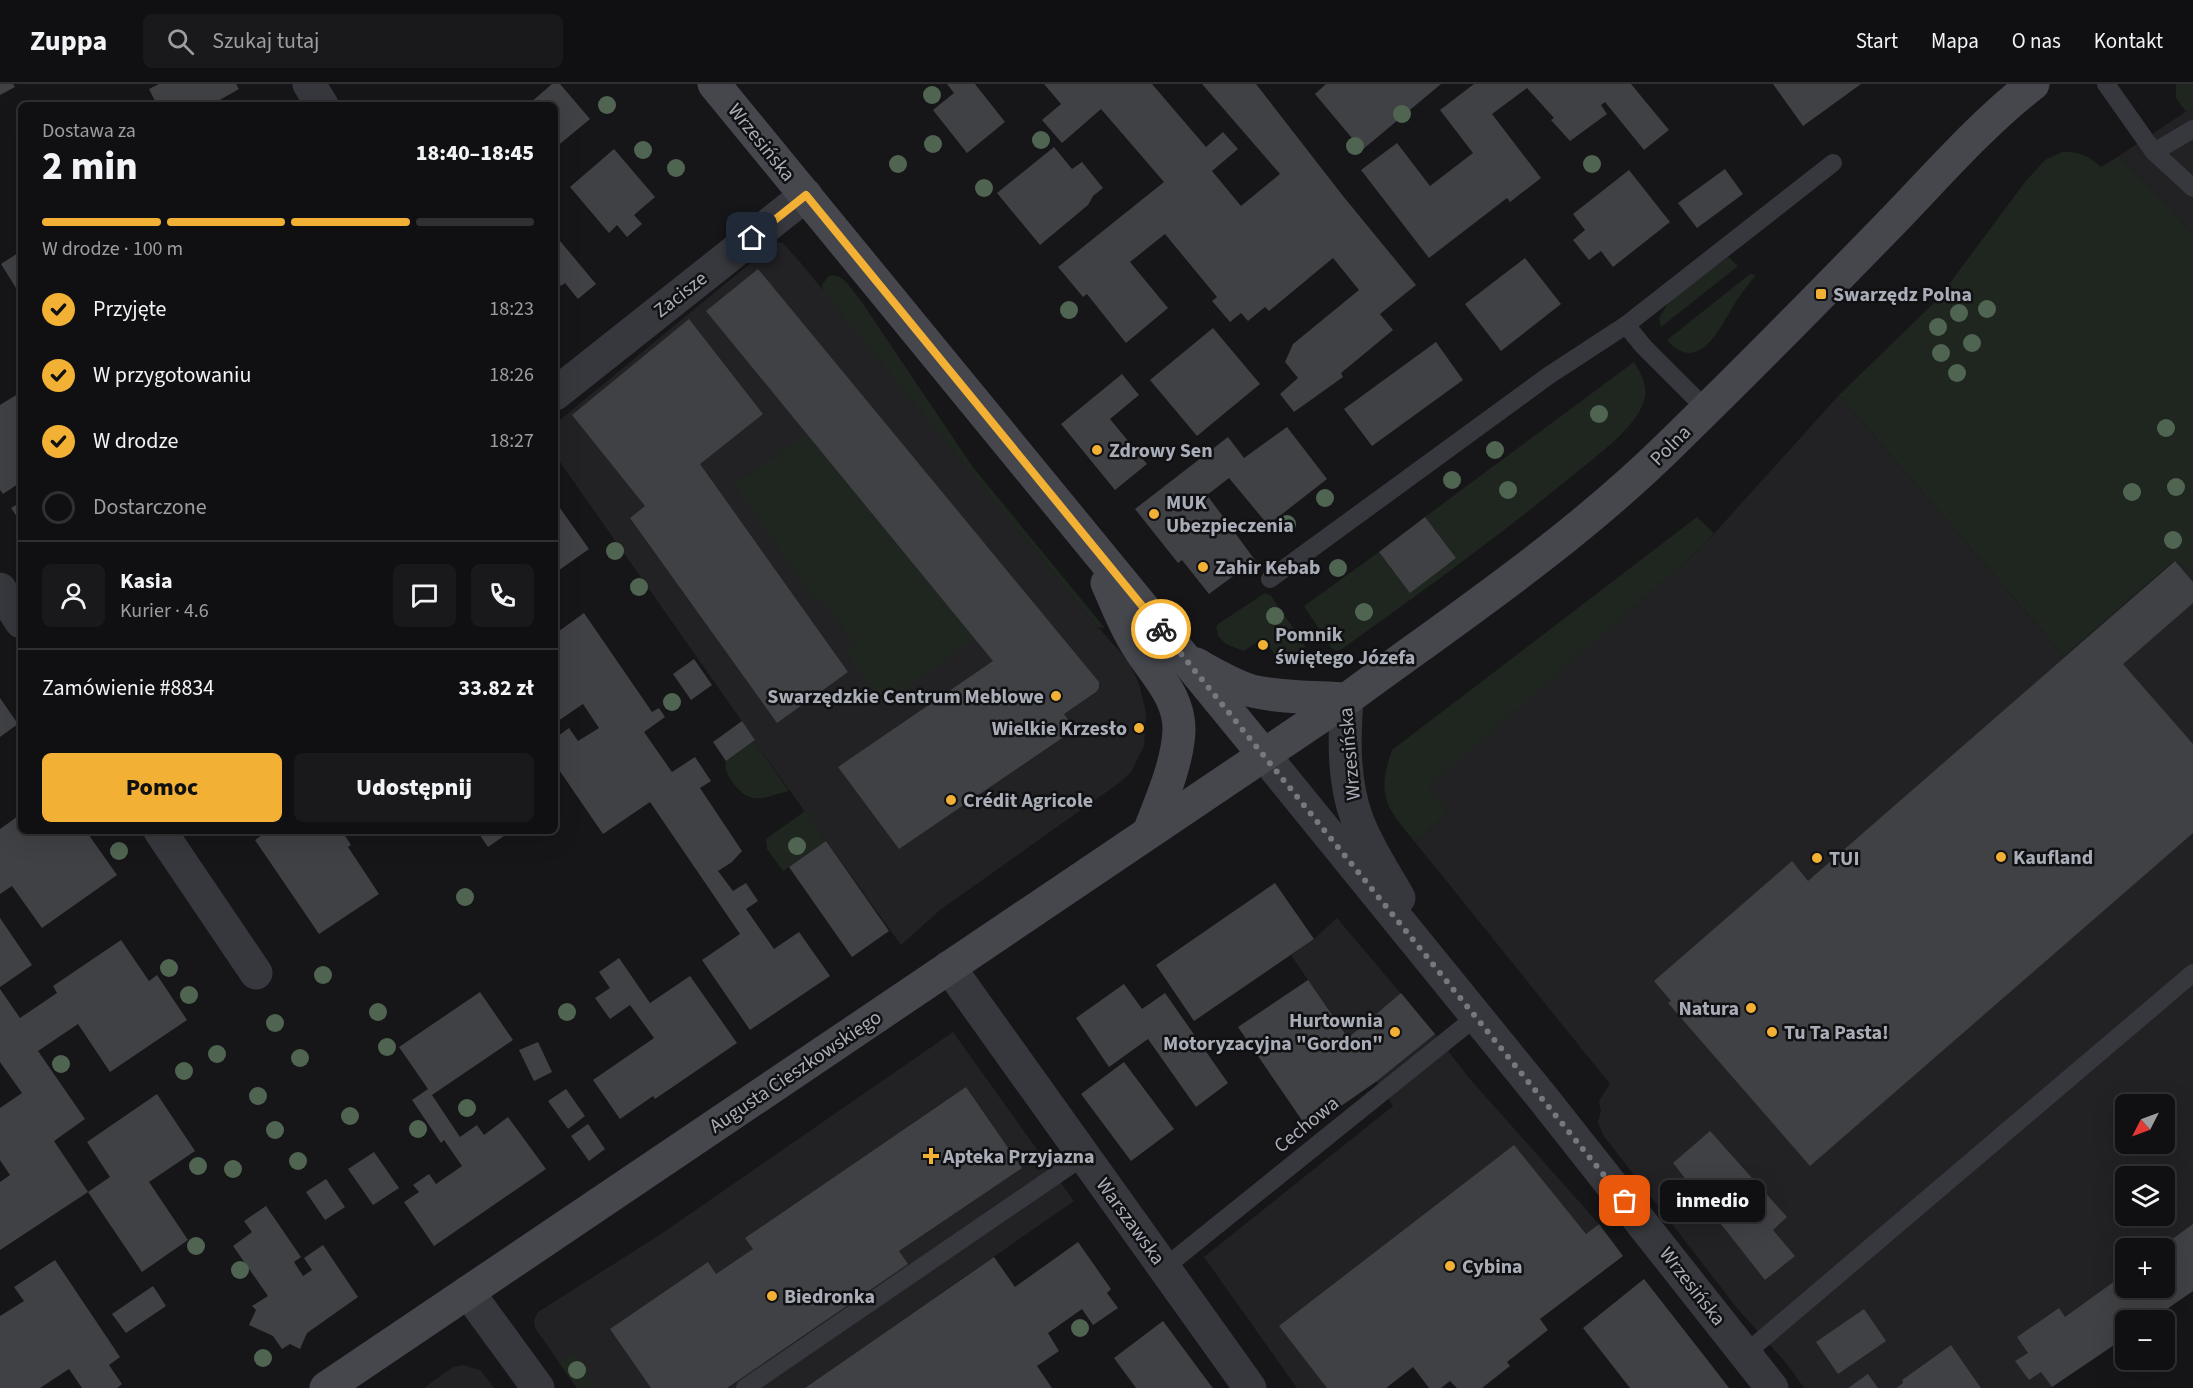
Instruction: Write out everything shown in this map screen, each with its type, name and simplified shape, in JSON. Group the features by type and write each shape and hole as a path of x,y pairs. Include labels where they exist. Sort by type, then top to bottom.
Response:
{"street":[{"path":"309,84 320,102"},
{"name":"Wrzesińska","path":"714,84 1477,1016 1772,1388"},
{"name":"Polna","path":"1264,755 1347,699 1511,581 1586,522 1634,480 1706,409 1886,228 1980,129 2033,84"},
{"name":"Zacisze","path":"558,392 806,195"},
{"name":"Wrzesińska","path":"1082,533 1139,649 1159,674 1174,702 1179,729 1176,754 1149,832"},
{"path":"0,589 18,617"},
{"name":"Wrzesińska","path":"1183,656 1221,678 1251,690 1271,694 1347,699 1346,766 1356,816 1432,961"},
{"name":"Augusta Cieszkowskiego","path":"326,1388 1264,755"},
{"path":"162,834 256,973"},
{"name":"Warszawska","path":"949,967 1250,1388"},
{"path":"468,1292 538,1388"}],"lane":[{"path":"2106,84 2154,152 2193,188"},
{"path":"2154,152 2193,129"},
{"path":"1270,579 1548,376 1626,325 1833,163"},
{"path":"1626,325 1644,347 1706,409"},
{"path":"1746,1353 2193,973"},
{"name":"Cechowa","path":"1164,1268 1477,1016"},
{"path":"745,1388 1084,1156"}],"shaded area":[{"path":"2176,84 2193,84 2193,107 2186,112 2176,98"},
{"path":"2193,107 2193,233 2119,156"},
{"path":"2062,152 2084,155 2101,167 2119,156 2193,233 2193,571 2174,561 2064,656 1839,395 1938,299 2025,182 2045,160"},
{"path":"776,242 783,243 1129,662 1139,684 1146,712 1144,746 1131,772 1119,783 940,910 901,945 754,741 558,459 558,422"},
{"path":"1728,257 1738,266 1661,327 1659,318 1670,300"},
{"path":"1750,274 1756,275 1710,342 1701,350 1690,353 1679,350 1667,340"},
{"path":"829,276 842,279 859,298 972,466 1103,628 1098,627 823,291 822,284"},
{"path":"1634,362 1642,376 1645,396 1640,411 1624,432 1516,521 1430,586 1342,649 1336,651 1332,649 1304,606 1379,552 1410,592 1456,558 1425,517"},
{"path":"1839,395 2064,656 2175,561 2193,571 2193,1291 2165,1310 2115,1310 2115,1344 2050,1388 1981,1388 1951,1345 1902,1380 1903,1383 1896,1388 1804,1388 1787,1364 1737,1308 1603,1135 1598,1122 1601,1111 1599,1101 1610,1084 1415,842 1449,812 1427,787 1702,547"},
{"path":"807,434 975,639 883,705 845,652 855,644 822,600 817,602 734,485"},
{"path":"1697,517 1714,533 1702,547 1428,787 1449,812 1415,842 1391,810 1387,800 1385,779 1392,750"},
{"path":"1265,593 1271,596 1303,642 1305,648 1297,656 1286,659 1278,658 1267,644 1259,641 1244,651 1226,644 1219,637 1216,627 1218,624"},
{"path":"754,741 789,791 752,798 731,780 726,770 726,761"},
{"path":"805,811 826,841 783,871 767,849 766,839"},
{"path":"1337,918 1469,1078 1599,1224 1386,1388 1297,1388 1204,1257 1393,1106 1291,955 1314,939"},
{"path":"953,1032 1074,1201 805,1388 577,1388 535,1328 534,1320 538,1312 658,1236"},
{"path":"574,1352 598,1388 577,1388 559,1363"},
{"path":"463,1365 480,1370 494,1388 424,1388 453,1367"}],"building":[{"path":"0,84 13,84 15,87 0,95"},
{"path":"159,84 236,84 239,89 216,102 156,102 149,89"},
{"path":"552,84 560,84 590,119 558,146 558,102 531,102"},
{"path":"947,84 975,84 1005,122 967,153 933,110 954,93"},
{"path":"1044,84 1152,84 1206,147 1223,132 1238,149 1212,171 1241,206 1280,174 1202,84 1256,84 1416,285 1380,314 1393,330 1341,373 1343,377 1294,412 1280,394 1298,378 1285,362 1293,344 1359,290 1333,258 1269,311 1265,307 1248,321 1241,313 1230,322 1212,301 1217,297 1165,234 1130,262 1168,308 1126,343 1087,294 1083,297 1058,267 1164,182 1101,109 1062,143 1042,120 1061,104"},
{"path":"1326,84 1441,84 1362,150 1315,94"},
{"path":"1474,84 1631,84 1669,130 1644,150 1605,102 1601,105 1607,114 1570,141 1551,120 1554,118 1527,88 1492,114 1541,178 1510,202 1507,198 1429,258 1361,170 1397,143 1430,186 1473,153 1440,110"},
{"path":"1773,84 1861,84 1803,126"},
{"path":"1054,147 1072,169 1082,162 1103,188 1093,196 1088,205 1040,245 997,193"},
{"path":"614,149 655,197 634,215 642,224 627,237 617,225 609,233 570,187"},
{"path":"1725,169 1743,194 1697,228 1678,203"},
{"path":"1629,170 1670,222 1613,267 1601,251 1589,260 1573,240 1585,230 1573,214"},
{"path":"558,239 596,284 578,299 565,283 561,286 558,282"},
{"path":"18,253 18,291 1,264"},
{"path":"1525,258 1561,304 1501,351 1465,304"},
{"path":"758,269 1099,682 1096,692 1064,714 1071,724 1068,734 899,849 838,767 993,661 706,311"},
{"path":"689,319 763,414 700,464 848,672 777,723 630,518 645,506 572,415"},
{"path":"1213,328 1260,384 1197,436 1150,380"},
{"path":"1436,342 1463,380 1372,446 1344,409"},
{"path":"1122,374 1139,395 1110,419 1147,464 1115,490 1061,424"},
{"path":"18,394 18,484 3,494 0,490 0,405"},
{"path":"1287,427 1327,479 1268,525 1229,478 1207,495 1255,560 1209,594 1182,560 1178,563 1135,509 1228,437 1244,458"},
{"path":"18,504 18,518 11,508"},
{"path":"558,505 589,549 558,571"},
{"path":"1425,517 1456,558 1410,593 1379,552"},
{"name":"Kaufland","path":"2175,561 2193,582 2193,603 2123,664 2193,744 2193,833 1810,1166 1668,1003 1671,1001 1654,981 1792,861 1808,881"},
{"path":"584,613 652,712 659,708 665,717 644,732 672,772 695,757 711,781 700,788 742,851 732,862 718,871 733,891 746,883 758,901 746,909 774,949 799,932 830,976 750,1030 702,960 740,934 650,802 603,834 558,768 558,736 569,728 578,741 599,728 583,704 558,721 558,632"},
{"path":"694,659 712,685 691,700 673,674"},
{"path":"0,698 18,724 0,737"},
{"path":"742,721 755,740 726,761 713,742"},
{"path":"18,816 18,834 88,834 117,875 42,928 12,886 0,894 0,829"},
{"path":"264,834 344,834 351,845 348,847 379,894 319,934 255,840"},
{"path":"479,834 507,834 488,847"},
{"path":"826,841 889,931 852,957 789,867"},
{"path":"1275,883 1314,939 1194,1021 1156,965"},
{"path":"0,918 32,965 0,987"},
{"path":"121,940 149,981 157,975 187,1020 110,1072 78,1024 38,1051 85,1119 54,1141 88,1192 0,1250 0,1182 10,1175 0,1160 0,1108 22,1093 0,1062 0,989 20,1018 57,993 53,986"},
{"path":"619,958 650,1003 690,976 737,1043 655,1099 653,1096 620,1119 593,1080 654,1038 630,1005 610,1019 595,998 610,988 599,972"},
{"path":"1308,980 1348,1038 1401,993 1435,1034 1377,1081 1308,1129 1238,1027"},
{"path":"1124,984 1142,1009 1165,993 1228,1083 1196,1107 1148,1039 1109,1067 1076,1018"},
{"path":"480,992 513,1040 432,1095 460,1137 477,1125 484,1135 508,1117 546,1169 434,1246 404,1202 419,1192 413,1185 429,1174 436,1184 462,1166 444,1140 441,1143 412,1100 428,1089 399,1047"},
{"path":"538,1042 552,1072 534,1081 519,1050"},
{"path":"1124,1062 1174,1129 1131,1161 1081,1094"},
{"path":"966,1087 1022,1168 899,1251 908,1264 727,1388 651,1388 610,1329 708,1262 716,1274 753,1249 745,1238"},
{"path":"566,1089 585,1116 568,1129 548,1101"},
{"path":"157,1094 195,1151 149,1182 188,1240 142,1272 88,1192 110,1177 87,1142"},
{"path":"588,1124 605,1149 589,1161 571,1136"},
{"path":"1710,1131 1787,1217 1773,1230 1795,1256 1765,1280 1673,1163"},
{"name":"Cybina","path":"1514,1145 1586,1234 1599,1224 1623,1256 1540,1319 1548,1330 1507,1362 1510,1366 1482,1388 1457,1388 1450,1381 1441,1388 1429,1388 1413,1367 1386,1388 1327,1388 1279,1326"},
{"path":"374,1152 399,1188 373,1205 348,1169"},
{"path":"326,1179 345,1207 325,1220 306,1192"},
{"path":"266,1206 301,1257 294,1262 303,1276 312,1270 304,1258 323,1245 358,1297 307,1333 300,1349 290,1344 282,1349 273,1336 249,1325 256,1310 252,1306 268,1296 233,1246 252,1232 244,1221"},
{"path":"2193,1224 2193,1291 2165,1310 2115,1310 2115,1344 2052,1387 2041,1372 2029,1380 2015,1361 2028,1353 2017,1337 2059,1308 2065,1317 2115,1281 2115,1298 2175,1298 2174,1238"},
{"path":"1078,1242 1111,1289 1107,1293 1118,1308 1093,1325 1082,1309 1048,1333 1059,1351 1037,1366 1052,1388 805,1388 994,1257 1015,1287"},
{"path":"55,1260 120,1357 109,1365 122,1384 117,1388 82,1388 69,1369 40,1388 0,1388 0,1316 24,1301 14,1287"},
{"path":"1644,1279 1729,1388 1630,1388 1583,1328"},
{"path":"153,1286 166,1306 126,1333 112,1314"},
{"path":"1864,1309 1886,1341 1838,1374 1816,1342"},
{"path":"1163,1321 1213,1388 1136,1388 1114,1358"},
{"path":"1951,1345 1981,1388 1896,1388 1903,1383 1902,1380"},
{"path":"1868,1374 1878,1388 1848,1388"}],"way so far":[{"path":"1161,629 1625,1201"}],"place":[{"name":"Swarzędz Polna","path":"1821,294"},
{"name":"Zdrowy Sen","path":"1097,450"},
{"name":"MUK Ubezpieczenia","path":"1154,514"},
{"name":"Zahir Kebab","path":"1203,567"},
{"name":"Pomnik świętego Józefa","path":"1263,645"},
{"name":"Swarzędzkie Centrum Meblowe","path":"1056,696"},
{"name":"Wielkie Krzesło","path":"1139,728"},
{"name":"Crédit Agricole","path":"951,800"},
{"name":"Kaufland","path":"2001,857"},
{"name":"TUI","path":"1817,858"},
{"name":"Natura","path":"1751,1008"},
{"name":"Hurtownia Motoryzacyjna \"Gordon\"","path":"1395,1032"},
{"name":"Tu Ta Pasta!","path":"1772,1032"},
{"name":"Apteka Przyjazna","path":"931,1156"},
{"name":"inmedio","path":"1625,1201"},
{"name":"Cybina","path":"1450,1266"},
{"name":"Biedronka","path":"772,1296"}],"route":[{"path":"752,238 806,195 1161,629"}]}
